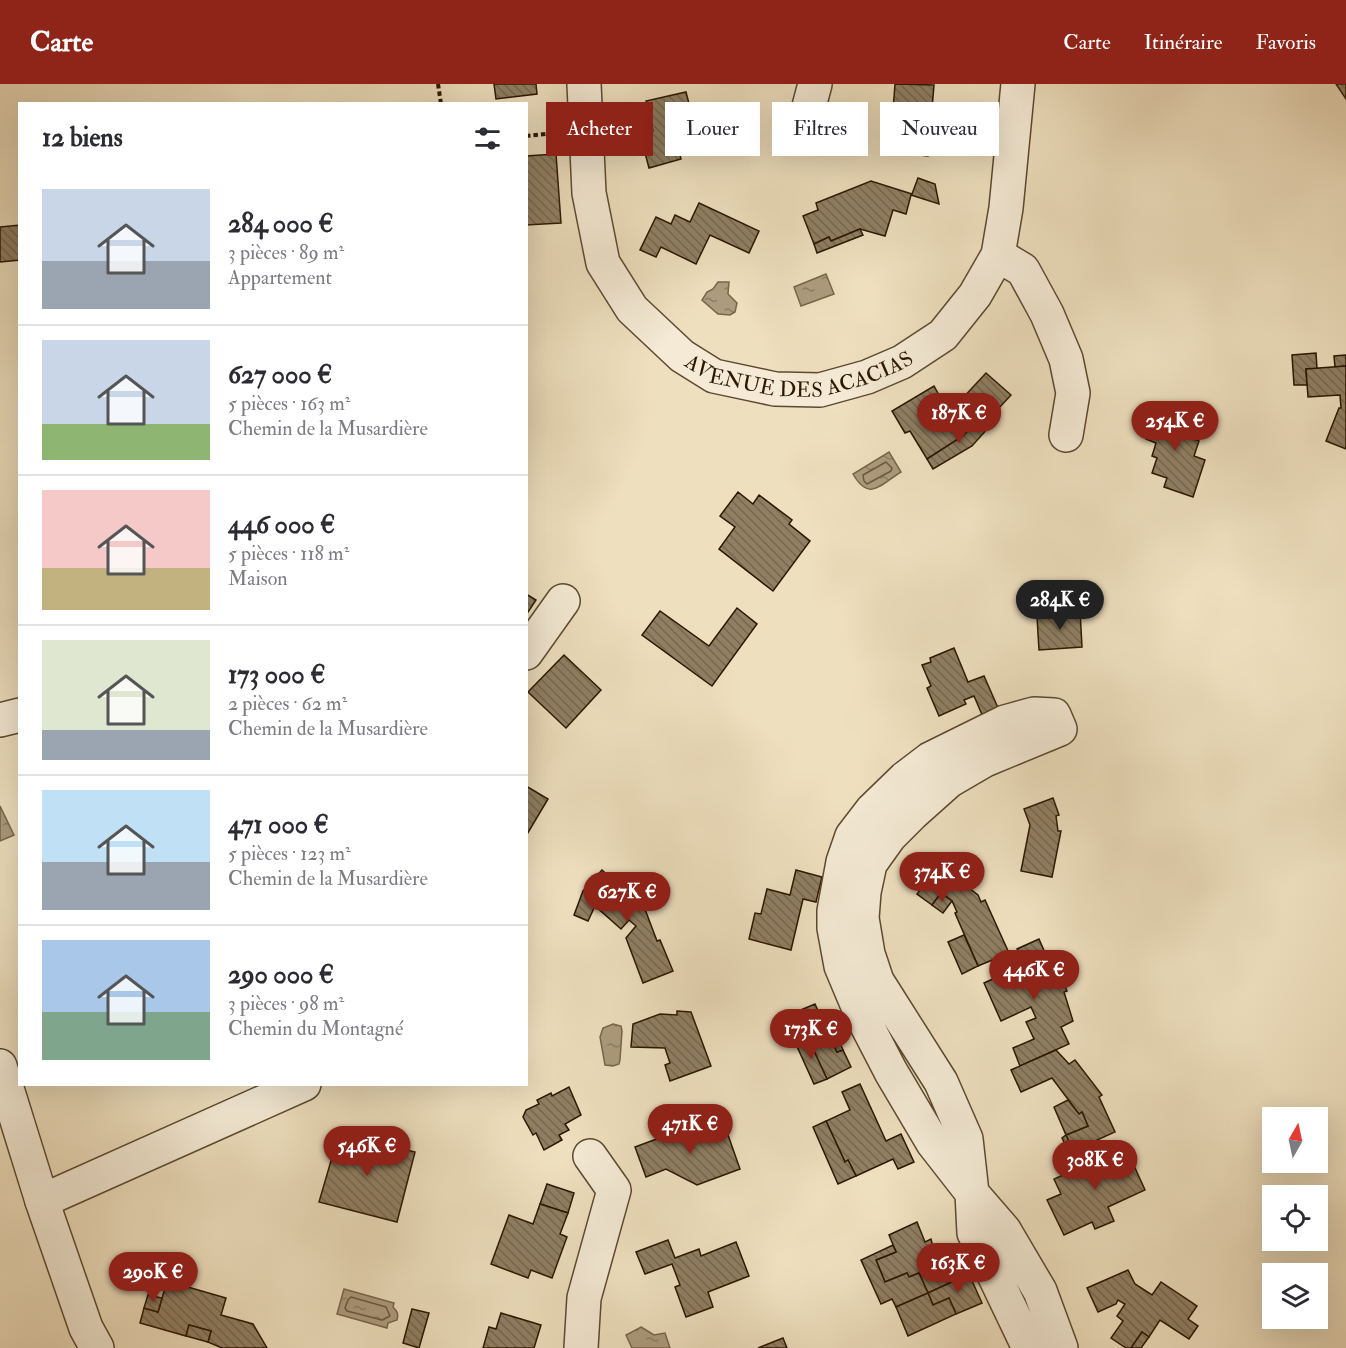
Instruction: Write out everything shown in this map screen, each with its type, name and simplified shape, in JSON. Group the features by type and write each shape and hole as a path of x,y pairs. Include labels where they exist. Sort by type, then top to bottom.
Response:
{"street":[{"name":"AVENUE DES ACACIAS","path":"584,84 589,193 603,263 632,309 682,356 714,376 775,389 820,390 867,377 902,362 943,334 975,295 998,255 1006,208 1018,84"},
{"path":"998,255 1023,270 1047,314 1066,358 1073,393 1066,435"},
{"path":"528,650 563,601"},
{"path":"1029,1348 974,1233 972,1193 966,1139 940,1083 877,981 868,954 862,918 864,892 870,864 879,849 912,814 949,781 985,760 1060,729 1054,715 1034,714 1005,722 930,759 905,778 872,810 852,836 843,862 835,896 834,928 841,966 862,1016 891,1072 933,1143 972,1193 1004,1230 1040,1291 1061,1348"},
{"path":"0,720 18,716"},
{"path":"0,1066 42,1201 86,1328 97,1348"},
{"path":"42,1201 300,1086"},
{"path":"582,1348 584,1298 614,1190 590,1156"}],"path":[{"path":"438,84 441,102"}],"water":[{"path":"826,274 834,294 801,306 794,287"},
{"path":"718,282 729,282 728,294 737,303 735,312 730,315 718,314 702,300"},
{"path":"889,452 901,472 881,486 870,489 864,487 853,474"},
{"path":"0,806 14,835 0,841"},
{"path":"613,1024 621,1026 622,1031 619,1064 613,1066 605,1065 600,1037 603,1028"},
{"path":"344,1289 394,1303 397,1320 388,1323 387,1328 337,1314"},
{"path":"641,1327 654,1335 665,1333 670,1348 632,1348 626,1335"}],"building":[{"path":"494,84 536,84 537,94 496,99"},
{"path":"895,84 934,85 933,102 894,102"},
{"path":"1336,84 1346,84 1346,99"},
{"path":"686,92 689,102 665,102 665,156 680,156 681,159 649,168 646,156 653,156 653,102 646,101"},
{"path":"528,156 556,156 561,223 528,225"},
{"path":"918,178 935,184 939,204 911,195 906,214 893,210 885,236 860,229 831,241 829,237 814,244 803,216 818,210 816,203 871,181 912,194"},
{"path":"699,203 759,231 749,253 710,235 696,264 661,247 656,257 640,250 656,217 671,224 675,215 690,222"},
{"path":"18,225 18,260 0,262 0,227"},
{"path":"860,229 863,235 817,253 814,244 829,237 831,241"},
{"path":"1316,353 1317,369 1306,369 1307,385 1294,385 1292,355"},
{"path":"1346,355 1346,366 1335,367 1334,356"},
{"path":"1346,366 1346,449 1326,441 1339,408 1341,408 1340,395 1308,397 1306,369"},
{"path":"986,373 1011,395 985,423 981,417 963,436 927,459 910,431 905,433 892,411 934,386 945,406 942,408 947,415"},
{"path":"1157,406 1190,417 1184,436 1199,441 1194,456 1205,460 1193,497 1164,487 1167,478 1152,473 1157,458 1152,456 1156,443 1146,439"},
{"path":"981,417 989,427 972,446 933,469 927,459 963,436"},
{"path":"738,492 753,504 759,495 792,520 789,524 810,541 773,591 719,549 735,527 720,516"},
{"path":"528,595 536,600 528,612"},
{"path":"737,608 757,624 712,686 642,635 660,611 709,646"},
{"path":"1080,610 1082,647 1039,650 1037,617"},
{"path":"954,648 968,682 984,676 999,710 983,717 974,696 964,700 966,704 939,716 927,688 931,686 922,665 931,662 930,658"},
{"path":"564,655 601,690 566,728 528,692"},
{"path":"528,787 548,799 528,833"},
{"path":"1053,798 1059,815 1056,816 1058,831 1061,831 1052,877 1021,871 1030,825 1024,809"},
{"path":"939,865 978,895 981,902 985,900 1009,953 978,966 952,901 941,893 932,905 917,894"},
{"path":"602,870 616,883 620,878 643,904 657,941 660,940 673,971 643,983 626,938 636,926 629,920 621,929 595,906 588,921 574,915 583,891"},
{"path":"796,870 822,877 816,902 803,899 791,950 749,939 755,913 761,914 767,889 790,895"},
{"path":"941,893 952,901 943,913 932,905"},
{"path":"964,935 978,966 962,974 948,942"},
{"path":"1039,939 1046,955 1053,952 1059,954 1061,961 1057,966 1067,991 1064,992 1073,1021 1061,1027 1069,1044 1020,1066 1013,1048 1034,1039 1026,1022 1036,1018 1031,1007 1001,1021 984,983 1024,965 1017,949"},
{"path":"815,1004 837,1052 843,1050 851,1067 827,1079 807,1036 795,1042 784,1017"},
{"path":"677,1011 691,1012 711,1066 670,1081 665,1065 670,1063 665,1048 631,1047 633,1024 660,1014 677,1015"},
{"path":"832,1024 843,1050 837,1052 826,1027"},
{"path":"807,1036 827,1079 814,1084 795,1042"},
{"path":"1056,1050 1069,1064 1075,1060 1102,1095 1099,1097 1115,1132 1073,1151 1066,1135 1088,1126 1082,1112 1079,1114 1052,1078 1021,1092 1011,1070"},
{"path":"860,1084 886,1141 901,1134 914,1162 898,1169 893,1159 856,1176 848,1160 845,1162 826,1121 850,1110 842,1092"},
{"path":"569,1087 581,1115 565,1124 569,1130 559,1135 562,1140 544,1150 536,1133 533,1135 523,1117 526,1110 539,1104 537,1100 551,1093 552,1096"},
{"path":"1068,1100 1079,1114 1082,1112 1088,1126 1066,1135 1054,1107"},
{"path":"826,1121 845,1162 848,1160 856,1176 838,1184 813,1127"},
{"path":"700,1123 704,1135 715,1131 718,1138 728,1135 740,1169 697,1185 666,1169 646,1177 635,1147"},
{"path":"340,1130 380,1140 375,1159 379,1160 383,1144 415,1152 397,1222 319,1202"},
{"path":"1066,1135 1073,1151 1069,1153 1062,1138"},
{"path":"1125,1146 1145,1190 1108,1207 1114,1221 1095,1229 1092,1222 1064,1235 1047,1200 1061,1194 1054,1179"},
{"path":"547,1184 574,1193 568,1213 540,1204"},
{"path":"540,1204 568,1213 560,1234 567,1237 552,1278 531,1270 528,1278 491,1264 509,1215 533,1224"},
{"path":"917,1222 925,1242 931,1239 936,1259 946,1255 955,1276 968,1271 969,1274 928,1293 919,1273 909,1277 907,1273 885,1282 876,1260 896,1252 889,1235"},
{"path":"668,1240 675,1258 699,1249 701,1256 736,1242 749,1276 708,1292 713,1307 686,1317 675,1287 680,1285 672,1264 645,1274 636,1252"},
{"path":"893,1245 896,1252 876,1260 885,1282 907,1273 909,1277 919,1273 928,1293 896,1307 892,1299 881,1304 861,1260"},
{"path":"1128,1270 1135,1284 1152,1295 1161,1282 1197,1306 1188,1319 1198,1326 1189,1339 1160,1320 1149,1337 1142,1332 1131,1348 1126,1348 1111,1338 1123,1321 1117,1316 1125,1304 1118,1300 1116,1304 1098,1312 1087,1288"},
{"path":"969,1274 982,1303 956,1314 949,1298 933,1305 928,1293"},
{"path":"167,1281 226,1298 221,1315 253,1324 267,1348 222,1348 208,1342 211,1331 189,1325 186,1336 140,1323 144,1308 158,1312"},
{"path":"928,1293 933,1305 949,1298 956,1314 908,1336 896,1307"},
{"path":"148,1295 162,1298 158,1312 144,1308"},
{"path":"412,1309 429,1313 419,1348 403,1343"},
{"path":"501,1313 541,1325 534,1348 483,1348 489,1327 496,1329"},
{"path":"189,1325 211,1331 208,1342 186,1336"},
{"path":"1142,1332 1149,1337 1141,1348 1131,1348"},
{"path":"783,1338 787,1348 758,1348"}]}
